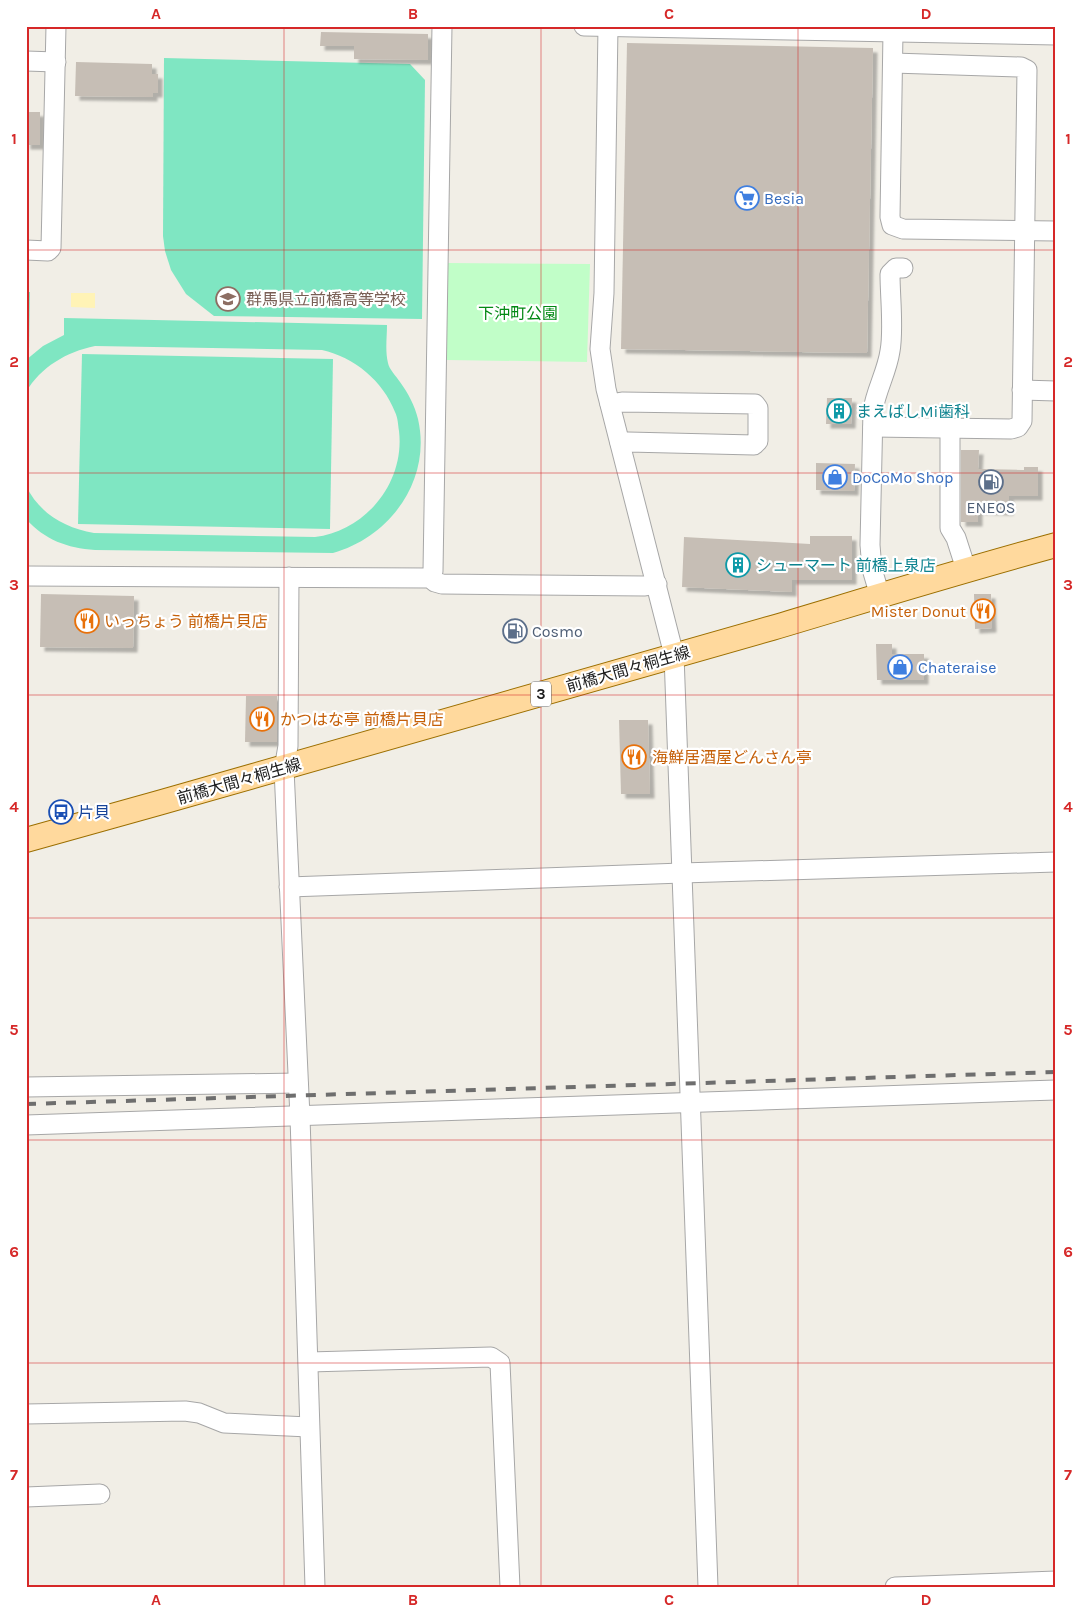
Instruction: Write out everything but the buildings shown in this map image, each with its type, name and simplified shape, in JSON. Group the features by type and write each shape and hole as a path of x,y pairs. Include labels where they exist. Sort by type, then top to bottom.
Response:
{"main road":[{"name":"前橋大間々桐生線","path":"26,840 284,769 880,596 966,569 1056,545"}],"street":[{"path":"26,250 48,251 51,248 56,26"},
{"path":"430,578 433,561 442,26"},
{"path":"584,26 1056,35"},
{"path":"608,26 604,293 600,349 610,404 674,655 708,1587"},
{"path":"893,32 890,217 892,225 903,229 1056,231"},
{"path":"26,61 56,62"},
{"path":"873,427 1004,430 1018,427 1022,421 1027,70 1021,66 893,63"},
{"path":"880,596 872,569 870,545 874,403 886,371 890,349 890,274 896,268 903,268"},
{"path":"1022,390 1056,391"},
{"path":"610,404 622,402 755,404 758,408 758,442 754,445 620,443"},
{"path":"950,429 950,528 956,538 966,569"},
{"path":"26,576 430,578 442,584 645,586 657,584"},
{"path":"289,577 288,746 284,769 300,1117 315,1587"},
{"path":"289,887 1056,862"},
{"path":"26,1087 298,1083"},
{"path":"26,1125 1056,1090"},
{"path":"309,1362 491,1358 500,1363 510,1587"},
{"path":"26,1414 185,1410 199,1413 224,1423 309,1427"},
{"path":"26,1497 100,1494"},
{"path":"895,1587 1056,1582"}],"sand":[{"path":"71,293 95,293 95,308 71,307"}],"green space":[{"path":"164,58 410,64 425,80 422,319 214,316 186,294 171,270 163,236"},
{"name":"下沖町公園","path":"447,263 590,264 587,362 447,360"},
{"path":"26,292 30,292 29,349 26,349"},
{"path":"64,318 387,325 386,349 389,365 408,395 418,419 421,442 419,463 412,484 402,503 389,520 372,534 354,545 333,553 95,550 57,542 49,538 26,519 26,486 38,504 54,518 83,531 94,533 315,537 333,533 350,525 366,514 389,485 396,468 399,450 397,417 383,390 366,372 356,365 334,353 322,350 95,346 74,352 55,362 39,375 26,392 26,360 43,346 64,335"},
{"path":"82,354 333,359 330,529 78,524"}],"railway":[{"path":"26,1104 1056,1072"}],"place":[{"name":"Besia","path":"747,198"},
{"name":"群馬県立前橋高等学校","path":"228,299"},
{"name":"まえばしMi歯科","path":"839,411"},
{"name":"DoCoMo Shop","path":"835,477"},
{"name":"ENEOS","path":"991,482"},
{"name":"シューマート 前橋上泉店","path":"738,565"},
{"name":"Mister Donut","path":"983,611"},
{"name":"いっちょう 前橋片貝店","path":"87,621"},
{"name":"Cosmo","path":"515,631"},
{"name":"Chateraise","path":"900,667"},
{"name":"かつはな亭 前橋片貝店","path":"262,719"},
{"name":"海鮮居酒屋どんさん亭","path":"634,757"},
{"name":"片貝","path":"61,812"}]}
